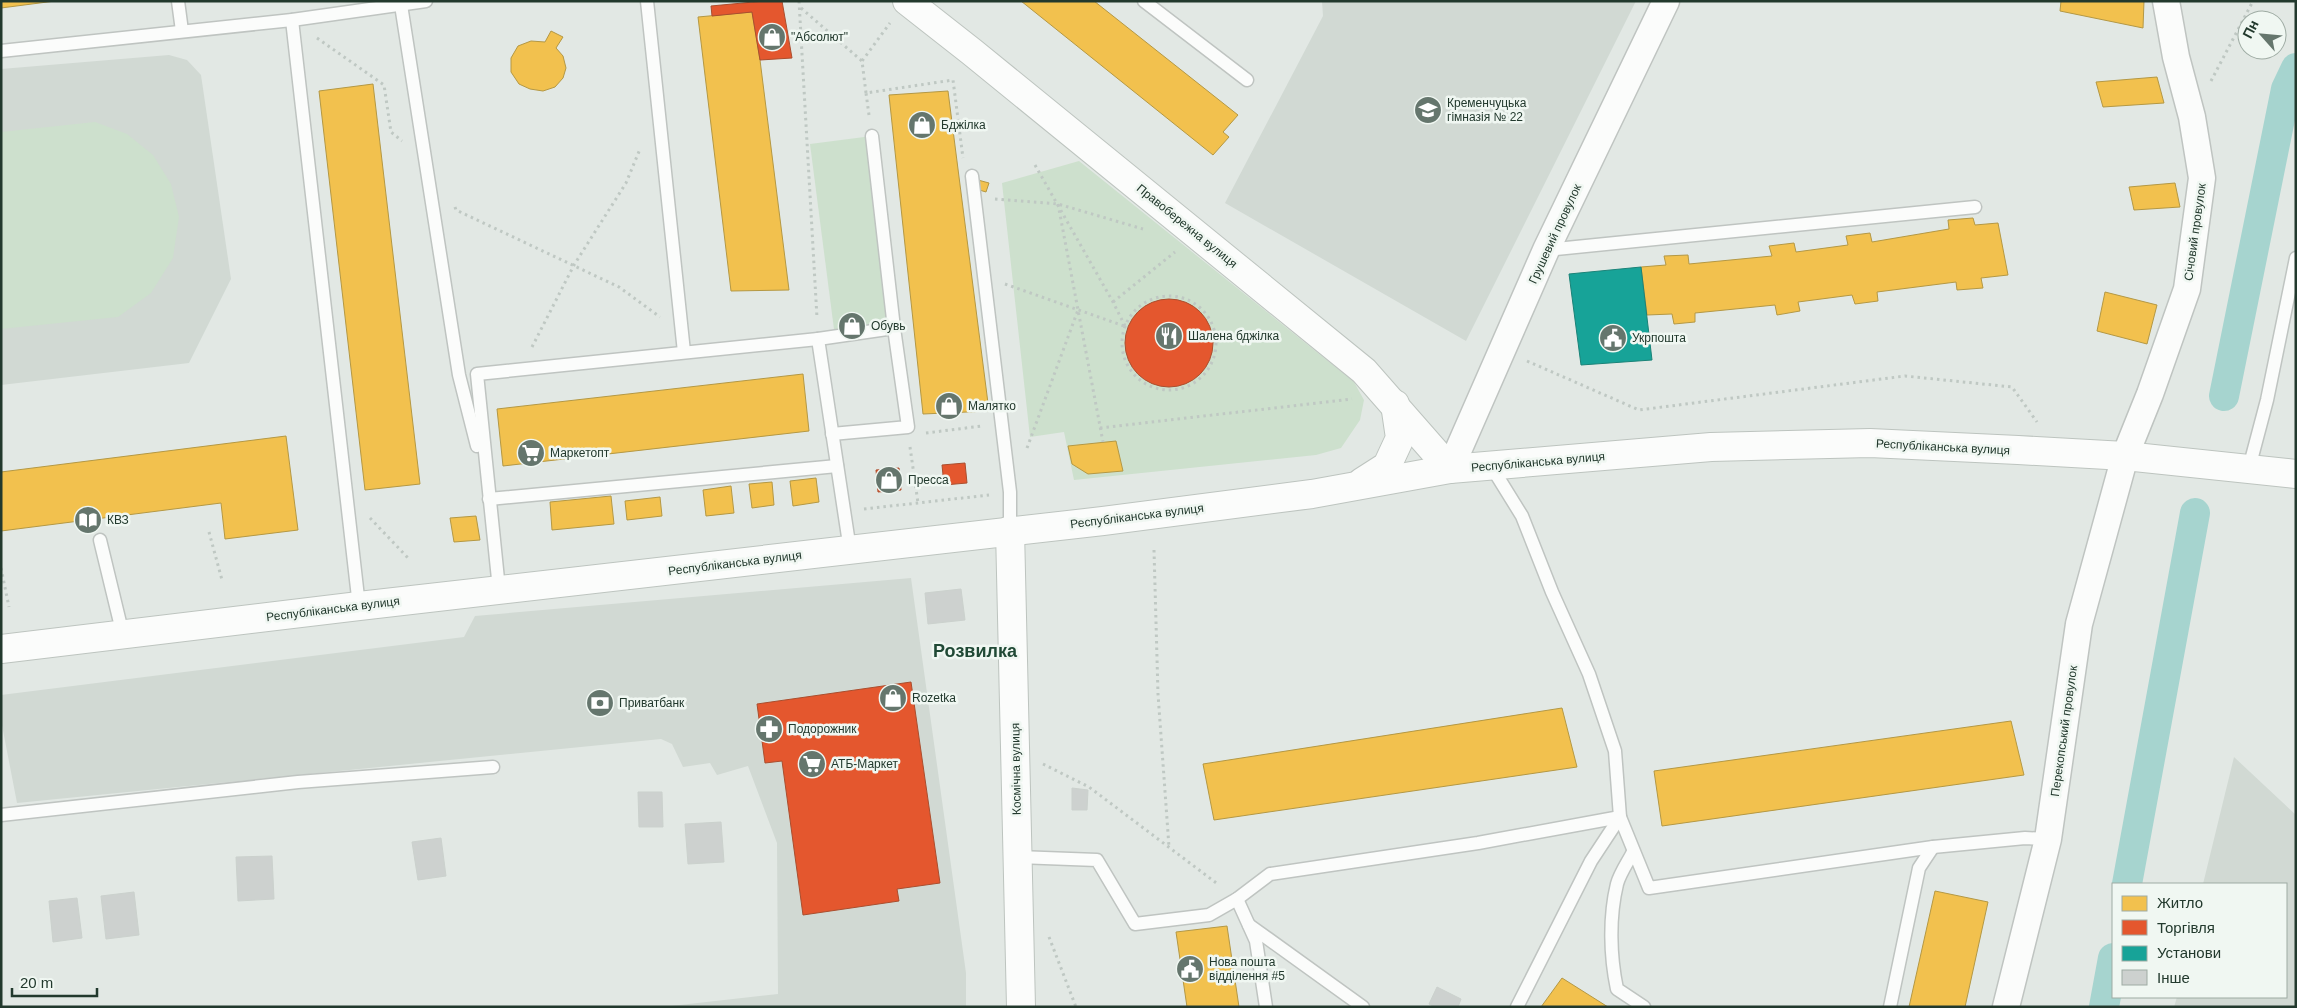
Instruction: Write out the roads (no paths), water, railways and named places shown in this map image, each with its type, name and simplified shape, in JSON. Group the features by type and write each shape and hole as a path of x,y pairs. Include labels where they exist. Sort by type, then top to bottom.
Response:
{"main road":[{"name":"Правобережна вулиця","path":"900,10 972,52 1364,371 1395,404 1450,469"},
{"path":"1356,486 1387,466 1400,438 1395,404"},
{"name":"Республіканська вулиця","path":"1,649 1302,495 1450,469 1711,447 1870,444 2125,456 2286,472"},
{"name":"Космічна вулиця","path":"1010,530 1021,1007"}],"street":[{"name":"Грушевий провулок","path":"1450,469 1546,250 1666,1"},
{"name":"Січовий провулок","path":"2125,456 2150,394 2187,289 2202,178 2192,117 2176,57 2166,1"},
{"name":"Перекопський провулок","path":"2006,1007 2048,839 2079,624 2125,456"}],"lane":[{"path":"178,1 182,32"},
{"path":"1,51 292,20 426,1"},
{"path":"647,1 684,352"},
{"path":"1144,1 1247,80"},
{"path":"401,5 460,375 489,494"},
{"path":"292,20 359,606"},
{"path":"832,434 908,431 872,136"},
{"path":"972,176 1010,492 1010,530"},
{"path":"1546,250 1975,206"},
{"path":"2249,468 2267,400 2296,258"},
{"path":"499,589 476,374 818,339 894,328"},
{"path":"818,339 850,550"},
{"path":"489,494 838,466"},
{"path":"1491,466 1522,516 1552,592 1590,674 1615,751 1620,817 1649,888 1933,848 2024,838 2048,839"},
{"path":"100,540 123,634"},
{"path":"1,815 298,782 493,767"},
{"path":"1018,857 1097,860 1134,924 1209,915 1237,898 1270,874 1478,843 1620,817"},
{"path":"1517,1007 1591,861 1620,817"},
{"path":"1890,1007 1919,868 1933,848"},
{"path":"1633,852 1617,882 1611,964 1617,989 1644,1007"},
{"path":"1237,898 1256,941 1266,1007"},
{"path":"1248,925 1363,1007"}],"waterway":[{"path":"2224,396 2286,89 2296,68"},
{"path":"2127,883 2195,513"},
{"path":"2104,1007 2112,963"}],"place":[{"name":"\"Абсолют\"","path":"772,37"},
{"name":"Кременчуцька гімназія № 22","path":"1428,110"},
{"name":"Бджілка","path":"922,125"},
{"name":"Обувь","path":"852,326"},
{"name":"Шалена бджілка","path":"1169,336"},
{"name":"Укрпошта","path":"1613,338"},
{"name":"Малятко","path":"949,406"},
{"name":"Маркетопт","path":"531,453"},
{"name":"Пресса","path":"889,480"},
{"name":"КВЗ","path":"88,520"},
{"name":"Rozetka","path":"893,698"},
{"name":"Приватбанк","path":"600,703"},
{"name":"Подорожник","path":"769,729"},
{"name":"АТБ-Маркет","path":"812,764"},
{"name":"Нова пошта відділення #5","path":"1190,969"}],"district":[{"name":"Розвилка","path":"975,651"}]}
